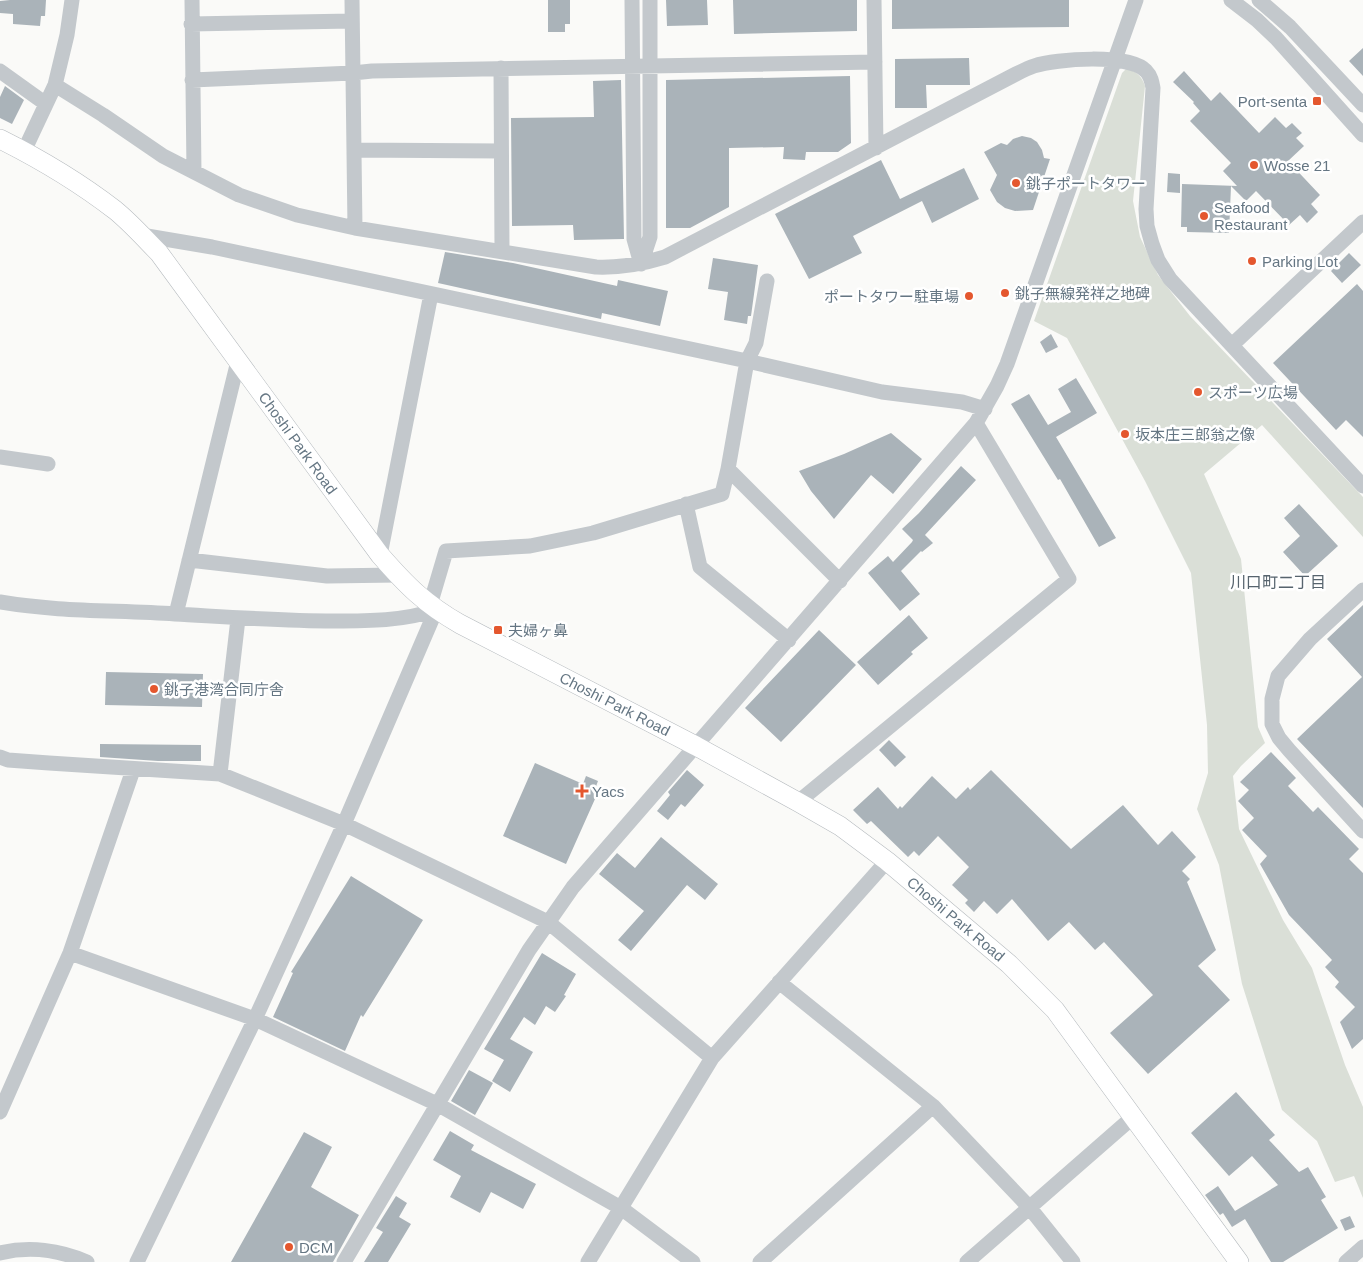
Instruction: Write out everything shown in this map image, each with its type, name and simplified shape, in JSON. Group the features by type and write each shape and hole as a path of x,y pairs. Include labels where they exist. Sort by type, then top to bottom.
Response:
{"main road":[{"name":"Choshi Park Road","path":"0,139 24,151 82,187 116,211 159,254 380,555 410,589 433,607 460,624 696,746 840,826 888,861 1008,964 1055,1010 1240,1262"}],"street":[{"path":"24,151 55,85 67,35 72,0"},
{"path":"192,0 194,172"},
{"path":"352,0 355,228"},
{"path":"632,0 631,66 634,239 640,264"},
{"path":"640,264 650,237 650,0"},
{"path":"874,0 876,148"},
{"path":"344,1262 530,950 573,887 840,581 976,423 985,409 1008,364 1136,0"},
{"path":"1231,0 1242,7 1276,38 1363,135"},
{"path":"1258,0 1290,26 1363,105"},
{"path":"192,24 352,22"},
{"path":"55,85 163,156 239,195 296,216 355,228 596,267 614,268 640,264 665,257 1034,66 1063,60 1132,62 1146,70 1151,77 1152,83 1153,100 1146,209 1147,226 1158,260 1170,279 1363,486"},
{"path":"192,80 352,73 372,70 875,62"},
{"path":"501,68 502,251"},
{"path":"0,71 46,104"},
{"path":"354,150 501,151"},
{"path":"1232,345 1363,222"},
{"path":"141,235 212,247 747,361 882,392 962,402 985,409"},
{"path":"137,1262 255,1019 344,824 433,607 446,551 530,546 593,533 722,494 747,361 756,343 767,281"},
{"path":"380,555 431,294"},
{"path":"176,614 238,361"},
{"path":"798,802 1068,579 976,423"},
{"path":"0,457 48,464"},
{"path":"728,469 840,581"},
{"path":"686,504 700,567 789,640"},
{"path":"189,560 327,576 398,575"},
{"path":"1363,590 1310,639 1278,676 1272,699 1272,724 1279,738 1363,831"},
{"path":"0,602 49,608 286,621 374,621 415,617 433,607"},
{"path":"220,774 238,619"},
{"path":"0,757 8,760 132,770 220,774 344,824 548,922 712,1058"},
{"path":"0,1112 70,953 132,770"},
{"path":"588,1262 712,1058 888,861"},
{"path":"70,953 255,1019 437,1104 620,1208 693,1262"},
{"path":"779,982 933,1106 1029,1208 1073,1262"},
{"path":"760,1262 933,1106"},
{"path":"967,1262 1133,1117"},
{"path":"1346,1262 1363,1247"},
{"path":"0,1252 51,1251 87,1262"}],"shaded area":[{"path":"1126,69 1138,74 1145,86 1133,201 1140,237 1158,275 1190,316 1363,497 1363,537 1262,425 1204,474 1241,559 1258,727 1265,743 1233,776 1239,829 1283,920 1312,968 1345,1065 1363,1107 1363,1198 1354,1176 1335,1182 1317,1141 1282,1110 1242,984 1219,865 1197,809 1208,773 1207,725 1191,573 1145,481 1067,338 1034,321 1122,73"}],"building":[{"path":"46,0 45,16 41,16 40,26 13,24 13,14 0,13 0,1"},
{"path":"548,0 570,0 570,24 565,24 565,32 548,32"},
{"path":"666,0 707,0 708,25 667,26"},
{"path":"733,0 857,0 857,31 734,34"},
{"path":"892,0 1069,0 1069,27 892,29"},
{"path":"1363,48 1363,76 1349,61"},
{"path":"969,58 970,85 926,85 927,108 895,108 895,59"},
{"path":"1184,71 1211,101 1220,92 1259,133 1275,117 1286,128 1292,123 1302,133 1296,138 1304,146 1288,161 1320,195 1311,204 1318,212 1307,223 1300,215 1289,225 1256,191 1246,201 1231,186 1229,233 1187,232 1187,227 1181,227 1182,184 1237,186 1223,171 1231,163 1190,121 1200,111 1194,102 1173,82"},
{"path":"850,76 851,143 838,152 806,152 805,160 783,159 784,147 729,148 729,207 690,228 666,228 666,80"},
{"path":"621,80 624,239 574,240 573,225 512,226 511,118 594,117 593,81"},
{"path":"5,86 24,100 12,124 0,118 0,97"},
{"path":"1022,136 1037,142 1044,158 1050,159 1033,210 1015,211 1005,208 997,202 990,190 997,175 984,152 1001,143 1007,145 1013,139"},
{"path":"881,160 900,199 964,168 979,199 932,223 922,201 853,236 862,253 809,279 775,214"},
{"path":"1168,173 1180,174 1180,193 1167,192"},
{"path":"445,252 513,263 617,286 618,280 668,291 660,326 602,313 601,319 438,283"},
{"path":"1349,253 1361,265 1342,283 1331,271"},
{"path":"713,258 758,265 751,316 748,316 747,324 724,320 728,292 708,289"},
{"path":"1357,284 1363,291 1363,437 1346,420 1336,430 1273,363"},
{"path":"1051,334 1058,347 1046,353 1040,342"},
{"path":"1076,378 1097,413 1056,437 1116,538 1099,547 1060,479 1058,480 1011,404 1029,394 1048,425 1071,412 1058,389"},
{"path":"891,433 922,459 893,494 871,475 834,519 811,491 799,471"},
{"path":"961,466 976,480 925,535 933,543 921,551 901,571 920,594 900,611 868,573 888,556 893,562 912,542 913,540 902,529"},
{"path":"1299,504 1338,546 1305,576 1283,552 1300,536 1284,518"},
{"path":"1363,605 1363,808 1297,739 1362,677 1327,639"},
{"path":"909,615 928,638 878,685 857,662"},
{"path":"819,630 856,665 781,742 745,708"},
{"name":"銚子港湾合同庁舎","path":"106,672 203,674 202,707 105,705"},
{"path":"889,740 906,757 895,767 879,750"},
{"path":"100,744 201,745 201,761 158,761 100,757"},
{"path":"1271,752 1296,778 1288,786 1313,812 1318,807 1359,849 1349,859 1363,873 1363,1039 1352,1049 1340,1022 1355,1007 1335,987 1339,982 1325,967 1332,960 1289,915 1260,864 1267,856 1242,830 1254,818 1238,801 1249,790 1240,782"},
{"path":"535,763 583,784 586,776 598,781 595,789 599,790 566,864 503,836"},
{"path":"687,770 704,785 685,807 681,804 668,820 657,811 670,795 668,792"},
{"path":"991,770 1071,849 1123,805 1158,845 1172,831 1196,857 1182,871 1190,879 1187,882 1216,950 1198,966 1230,1000 1148,1074 1110,1033 1153,995 1104,942 1095,950 1069,922 1048,941 1012,899 997,914 984,901 974,912 965,903 968,900 952,885 969,867 938,836 919,856 914,851 908,857 871,821 867,824 853,810 878,787 898,809 900,806 902,808 932,776 956,799 968,787 970,790"},
{"path":"661,837 718,884 705,900 687,885 631,951 618,940 644,911 599,874 617,853 635,868"},
{"path":"351,876 423,920 363,1017 361,1015 345,1051 273,1017 293,973 291,972"},
{"path":"542,953 576,974 564,995 566,996 555,1012 546,1006 535,1025 524,1017 510,1039 533,1052 510,1092 492,1081 504,1060 484,1049"},
{"path":"469,1070 493,1083 475,1115 451,1101"},
{"path":"1236,1092 1275,1135 1269,1140 1299,1172 1308,1167 1326,1197 1321,1200 1338,1228 1283,1262 1271,1262 1245,1219 1232,1227 1223,1213 1220,1215 1205,1195 1218,1186 1235,1211 1278,1185 1252,1156 1229,1176 1191,1133"},
{"path":"450,1131 474,1145 471,1150 536,1184 523,1209 491,1192 480,1213 450,1197 461,1176 433,1160"},
{"path":"304,1132 332,1147 311,1187 359,1215 333,1262 231,1262"},
{"path":"396,1196 407,1203 399,1217 411,1224 388,1262 364,1262 383,1232 376,1228"},
{"path":"1350,1216 1355,1227 1345,1231 1340,1220"}],"place":[{"name":"Port-senta","path":"1317,101"},
{"name":"Wosse 21","path":"1254,165"},
{"name":"銚子ポートタワー","path":"1016,183"},
{"name":"Seafood Restaurant","path":"1204,216"},
{"name":"Parking Lot","path":"1252,261"},
{"name":"銚子無線発祥之地碑","path":"1005,293"},
{"name":"ポートタワー駐車場","path":"969,296"},
{"name":"スポーツ広場","path":"1198,392"},
{"name":"坂本庄三郎翁之像","path":"1125,434"},
{"name":"夫婦ヶ鼻","path":"498,630"},
{"name":"銚子港湾合同庁舎","path":"154,689"},
{"name":"Yacs","path":"582,791"},
{"name":"DCM","path":"289,1247"}],"district":[{"name":"川口町二丁目","path":"1278,582"}]}
